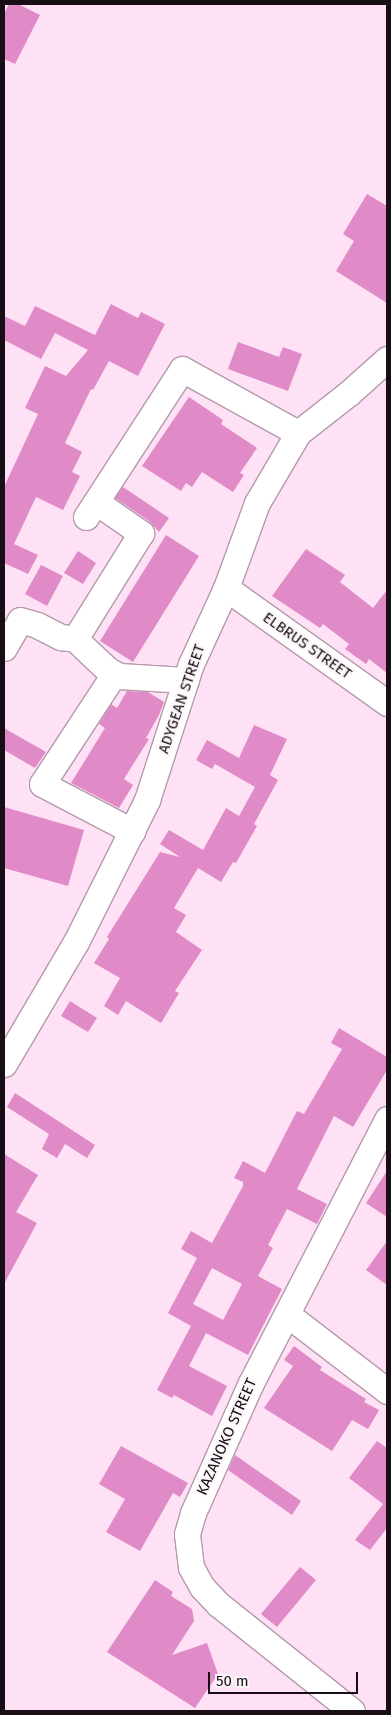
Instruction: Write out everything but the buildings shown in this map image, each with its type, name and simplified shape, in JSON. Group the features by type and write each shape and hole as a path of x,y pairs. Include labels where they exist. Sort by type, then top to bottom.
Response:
{"street":[{"name":"ADYGEAN STREET","path":"4,1064 76,942 147,800 191,664 226,588 257,503 298,433 387,359"},
{"path":"75,639 141,533 91,510 182,369 298,433"},
{"name":"ELBRUS STREET","path":"226,588 387,703"},
{"path":"4,648 20,620 37,625 61,637 75,639 114,674 119,676 186,680"},
{"path":"114,674 42,784 132,831"},
{"name":"KAZANOKO STREET","path":"352,1711 218,1604 202,1587 191,1567 187,1534 193,1513 251,1383 387,1119"},
{"path":"288,1314 387,1391"}]}
